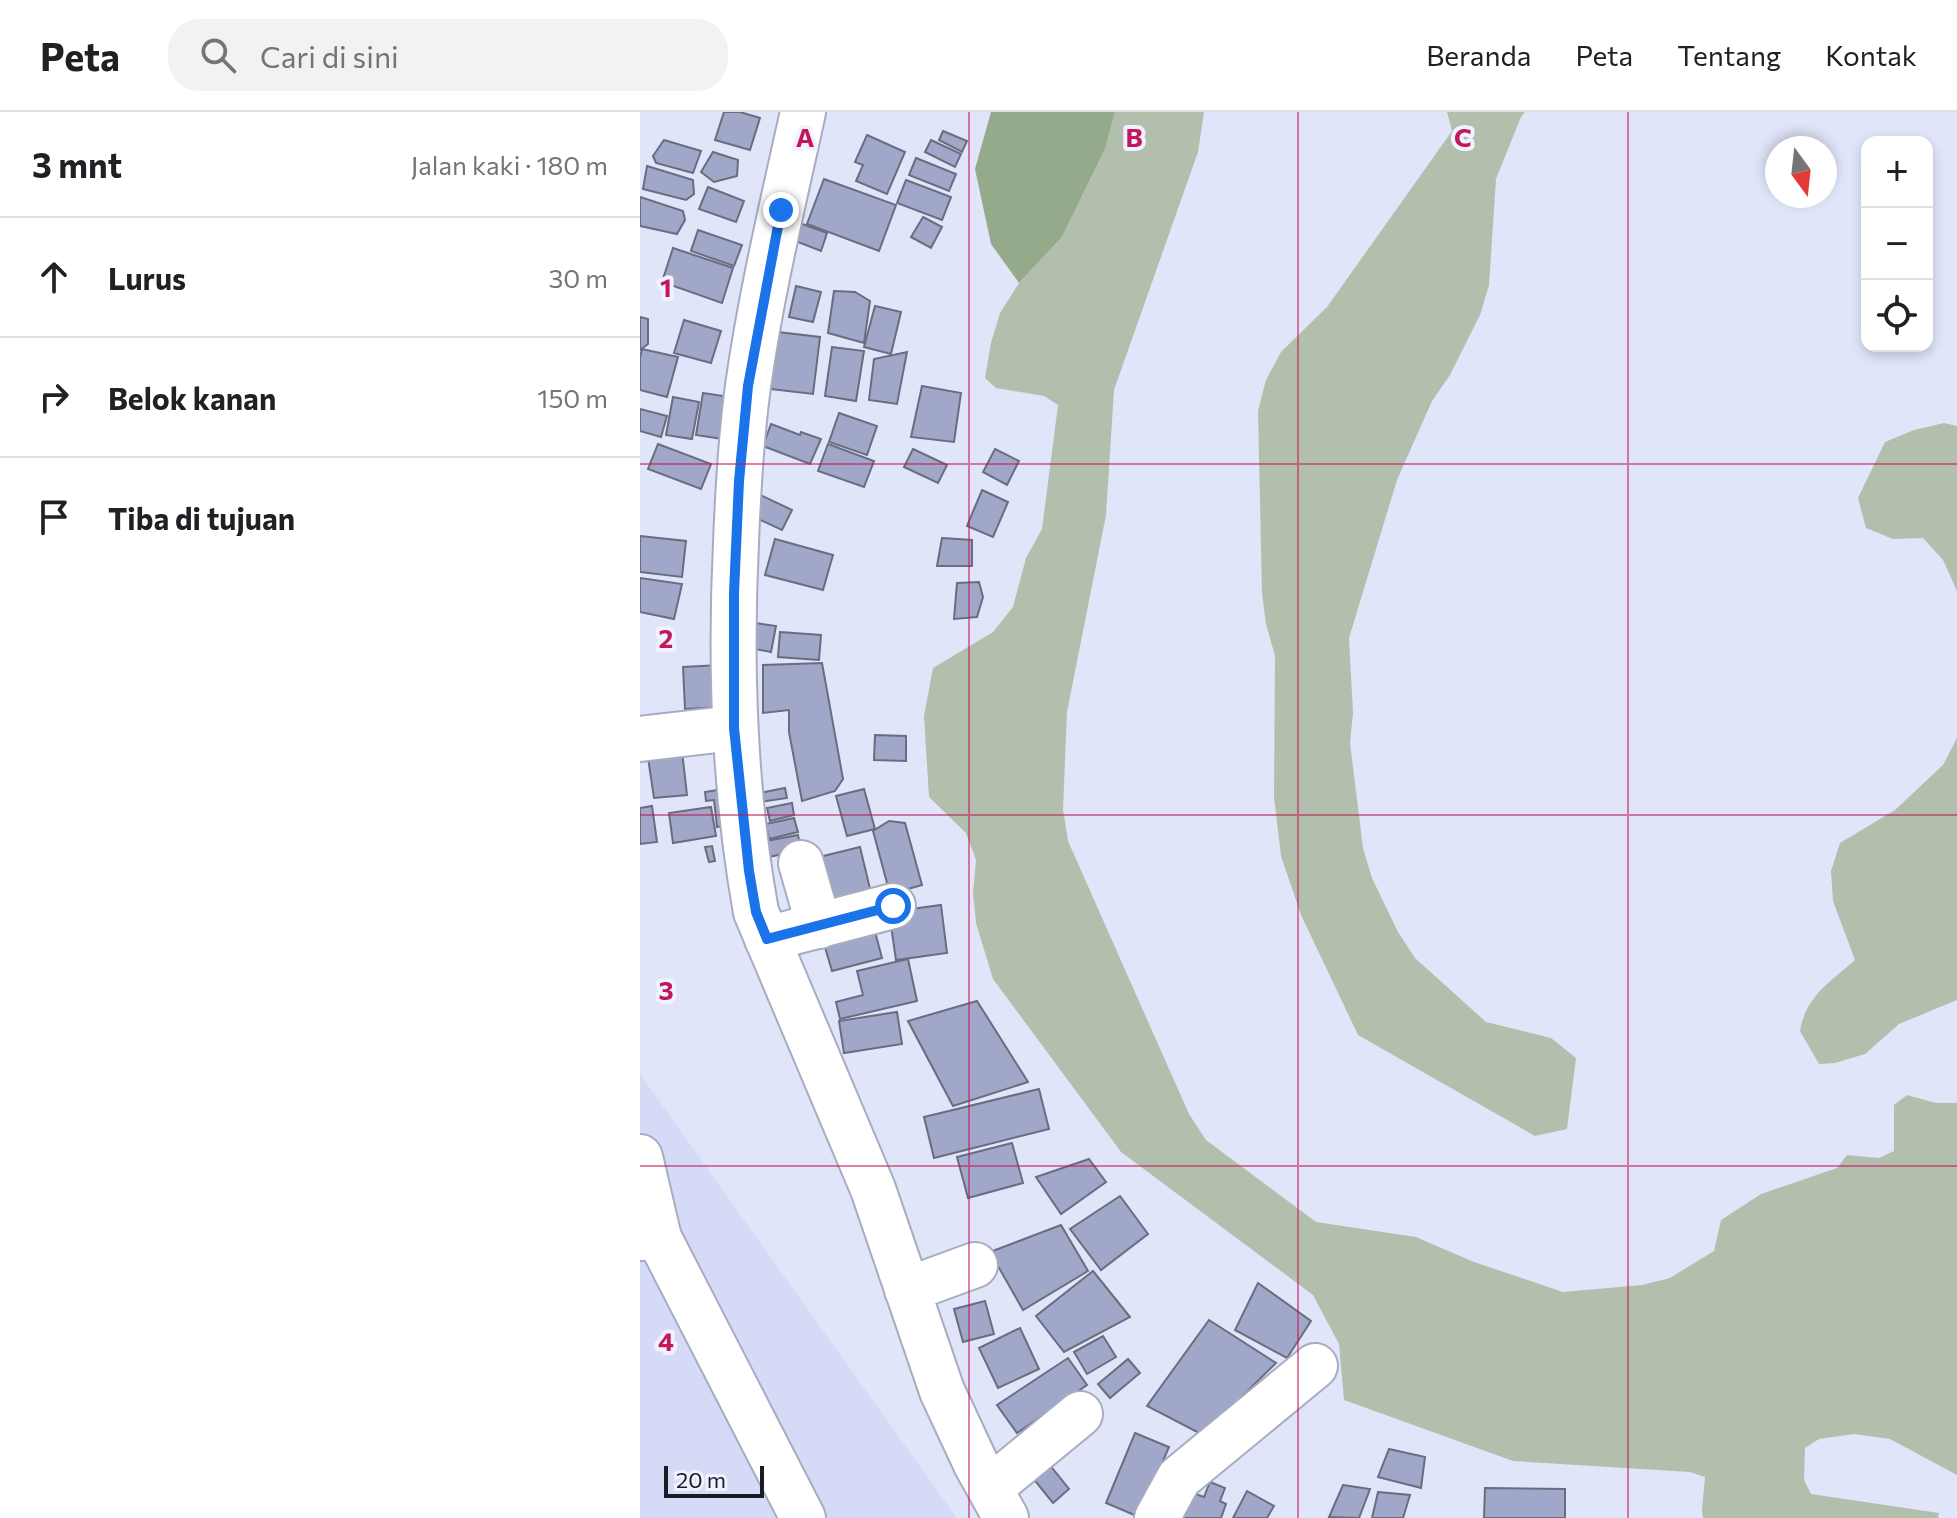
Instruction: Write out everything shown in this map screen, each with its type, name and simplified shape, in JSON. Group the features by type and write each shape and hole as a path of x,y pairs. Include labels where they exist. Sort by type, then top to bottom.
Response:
{"street":[{"path":"803,112 748,386 739,481 734,577 734,728 756,912 873,1189 942,1391 998,1503 1080,1414"},
{"path":"640,739 734,728"},
{"path":"801,863 819,926"},
{"path":"767,939 893,906"},
{"path":"640,1157 650,1238 803,1518"},
{"path":"907,1290 975,1265"},
{"path":"1157,1518 1179,1478 1315,1366"}],"shaded area":[{"path":"640,1074 957,1518 640,1518"}],"green space":[{"path":"991,112 1115,112 1105,149 1062,237 1019,283 991,244 975,169"},
{"path":"1115,112 1204,112 1198,152 1114,390 1106,515 1067,712 1063,809 1068,841 1189,1114 1206,1140 1316,1222 1416,1237 1474,1262 1563,1292 1642,1285 1670,1278 1714,1251 1721,1220 1761,1194 1837,1168 1847,1155 1879,1158 1894,1151 1894,1105 1907,1095 1936,1103 1957,1103 1957,1475 1890,1439 1854,1434 1819,1439 1805,1448 1804,1480 1811,1494 1939,1513 1938,1518 1703,1518 1705,1477 1690,1472 1513,1461 1344,1400 1339,1344 1313,1295 1121,1152 993,979 976,923 973,893 976,860 966,833 929,797 924,716 933,668 993,632 1013,607 1026,558 1042,529 1058,405 1044,396 996,388 985,378 991,343 1000,313 1019,283 1062,237 1105,149"},
{"path":"1447,112 1525,112 1496,179 1489,285 1480,315 1450,375 1432,401 1397,480 1349,638 1353,713 1350,743 1363,848 1372,878 1398,932 1415,958 1486,1022 1551,1038 1576,1058 1567,1129 1535,1136 1358,1035 1301,915 1281,856 1274,797 1275,656 1262,593 1258,411 1266,380 1281,352 1327,307 1452,131"},
{"path":"1944,423 1957,426 1957,591 1943,560 1923,538 1893,539 1866,528 1858,498 1885,442 1914,430"},
{"path":"1957,738 1957,1000 1899,1024 1865,1054 1835,1063 1819,1064 1800,1031 1803,1019 1820,991 1855,960 1833,901 1831,871 1840,843 1895,810 1943,765"}],"building":[{"path":"724,112 740,112 760,118 750,150 715,140"},
{"path":"943,131 967,141 962,152 939,140"},
{"path":"867,135 905,152 887,194 856,181 863,165 855,162"},
{"path":"664,140 701,151 693,173 656,163 653,156"},
{"path":"931,140 961,154 955,167 925,152"},
{"path":"713,152 738,160 737,176 714,182 701,172"},
{"path":"916,158 956,174 949,191 909,175"},
{"path":"647,166 693,180 694,194 686,200 643,189"},
{"path":"824,179 896,205 879,251 807,224"},
{"path":"906,180 951,197 942,220 897,203"},
{"path":"708,187 744,201 736,222 699,209"},
{"path":"640,197 683,211 685,220 677,234 640,226"},
{"path":"923,217 942,227 931,248 911,237"},
{"path":"797,222 827,233 821,251 790,239"},
{"path":"698,230 742,245 734,266 691,251"},
{"path":"673,248 733,268 722,303 662,282"},
{"path":"796,286 821,292 813,322 789,317"},
{"path":"834,291 855,292 870,301 864,343 828,333"},
{"path":"875,306 901,312 891,354 864,347"},
{"path":"640,317 648,319 648,344 640,350"},
{"path":"684,320 721,331 711,363 674,353"},
{"path":"769,331 820,337 813,394 762,388"},
{"path":"832,347 864,351 856,401 825,396"},
{"path":"642,349 678,357 667,397 640,390"},
{"path":"907,352 897,404 869,400 874,359"},
{"path":"922,386 961,393 954,442 911,437"},
{"path":"703,393 730,397 723,439 696,435"},
{"path":"673,397 699,402 692,439 666,435"},
{"path":"640,409 667,416 661,437 640,431"},
{"path":"839,413 877,426 867,455 829,442"},
{"path":"771,424 821,439 810,464 763,446"},
{"path":"658,444 711,464 701,489 648,469"},
{"path":"828,444 874,461 864,487 818,471"},
{"path":"913,449 947,465 938,483 904,467"},
{"path":"995,449 1019,461 1007,485 983,472"},
{"path":"982,490 1008,502 993,537 967,526"},
{"path":"752,491 792,510 782,530 741,511"},
{"path":"640,536 686,541 682,577 640,572"},
{"path":"942,538 972,540 972,566 937,566"},
{"path":"775,539 833,555 823,590 765,575"},
{"path":"640,578 682,584 674,619 640,612"},
{"path":"979,582 983,597 977,617 954,619 957,583"},
{"path":"749,622 776,626 771,652 745,647"},
{"path":"780,632 821,635 819,660 778,657"},
{"path":"822,663 843,779 835,791 802,801 789,732 789,710 763,713 763,665"},
{"path":"720,665 722,707 685,709 683,667"},
{"path":"875,735 906,736 906,761 874,760"},
{"path":"647,751 682,751 687,795 654,798"},
{"path":"785,788 787,798 760,802 759,793"},
{"path":"724,789 728,825 717,827 714,800 706,801 705,792"},
{"path":"864,789 875,829 847,836 836,796"},
{"path":"792,803 794,815 770,821 767,808"},
{"path":"652,806 657,842 640,844 640,808"},
{"path":"711,807 716,836 673,843 669,813"},
{"path":"794,818 798,832 769,839 766,824"},
{"path":"889,821 905,823 922,885 890,894 873,831"},
{"path":"798,835 801,850 769,857 766,841"},
{"path":"712,846 715,861 709,862 705,847"},
{"path":"860,847 871,893 822,905 811,859"},
{"path":"941,905 947,953 896,960 889,912"},
{"path":"873,924 882,958 832,971 822,937"},
{"path":"908,959 917,1001 840,1019 836,1002 863,995 857,971"},
{"path":"977,1001 1028,1082 953,1106 908,1021"},
{"path":"897,1012 902,1044 844,1053 839,1021"},
{"path":"1039,1089 1049,1129 934,1158 924,1117"},
{"path":"1012,1143 1023,1183 968,1198 957,1157"},
{"path":"1089,1159 1106,1182 1061,1214 1036,1177"},
{"path":"1120,1196 1148,1234 1101,1270 1070,1229"},
{"path":"1061,1225 1088,1271 1023,1310 990,1252"},
{"path":"1093,1271 1130,1317 1064,1352 1036,1316"},
{"path":"1258,1283 1311,1321 1287,1358 1235,1330"},
{"path":"985,1301 994,1334 963,1342 954,1309"},
{"path":"1209,1320 1276,1363 1203,1435 1147,1406"},
{"path":"1020,1328 1039,1369 998,1388 979,1348"},
{"path":"1103,1336 1116,1357 1087,1374 1074,1352"},
{"path":"1068,1358 1087,1385 1017,1433 997,1405"},
{"path":"1128,1359 1140,1373 1110,1398 1098,1384"},
{"path":"1135,1433 1169,1447 1139,1517 1106,1503"},
{"path":"1389,1449 1425,1457 1421,1488 1378,1477"},
{"path":"1049,1464 1069,1489 1053,1503 1032,1477"},
{"path":"1210,1482 1225,1488 1220,1501 1226,1504 1221,1518 1173,1518 1184,1490 1204,1497"},
{"path":"1343,1485 1370,1489 1359,1518 1329,1517"},
{"path":"1485,1488 1565,1489 1565,1518 1484,1518"},
{"path":"1247,1491 1274,1506 1267,1518 1233,1518"},
{"path":"1378,1492 1410,1495 1403,1518 1372,1518"}],"route":[{"path":"781,210 748,386 739,481 734,593 734,728 749,871 756,912 767,939 893,906"}]}
